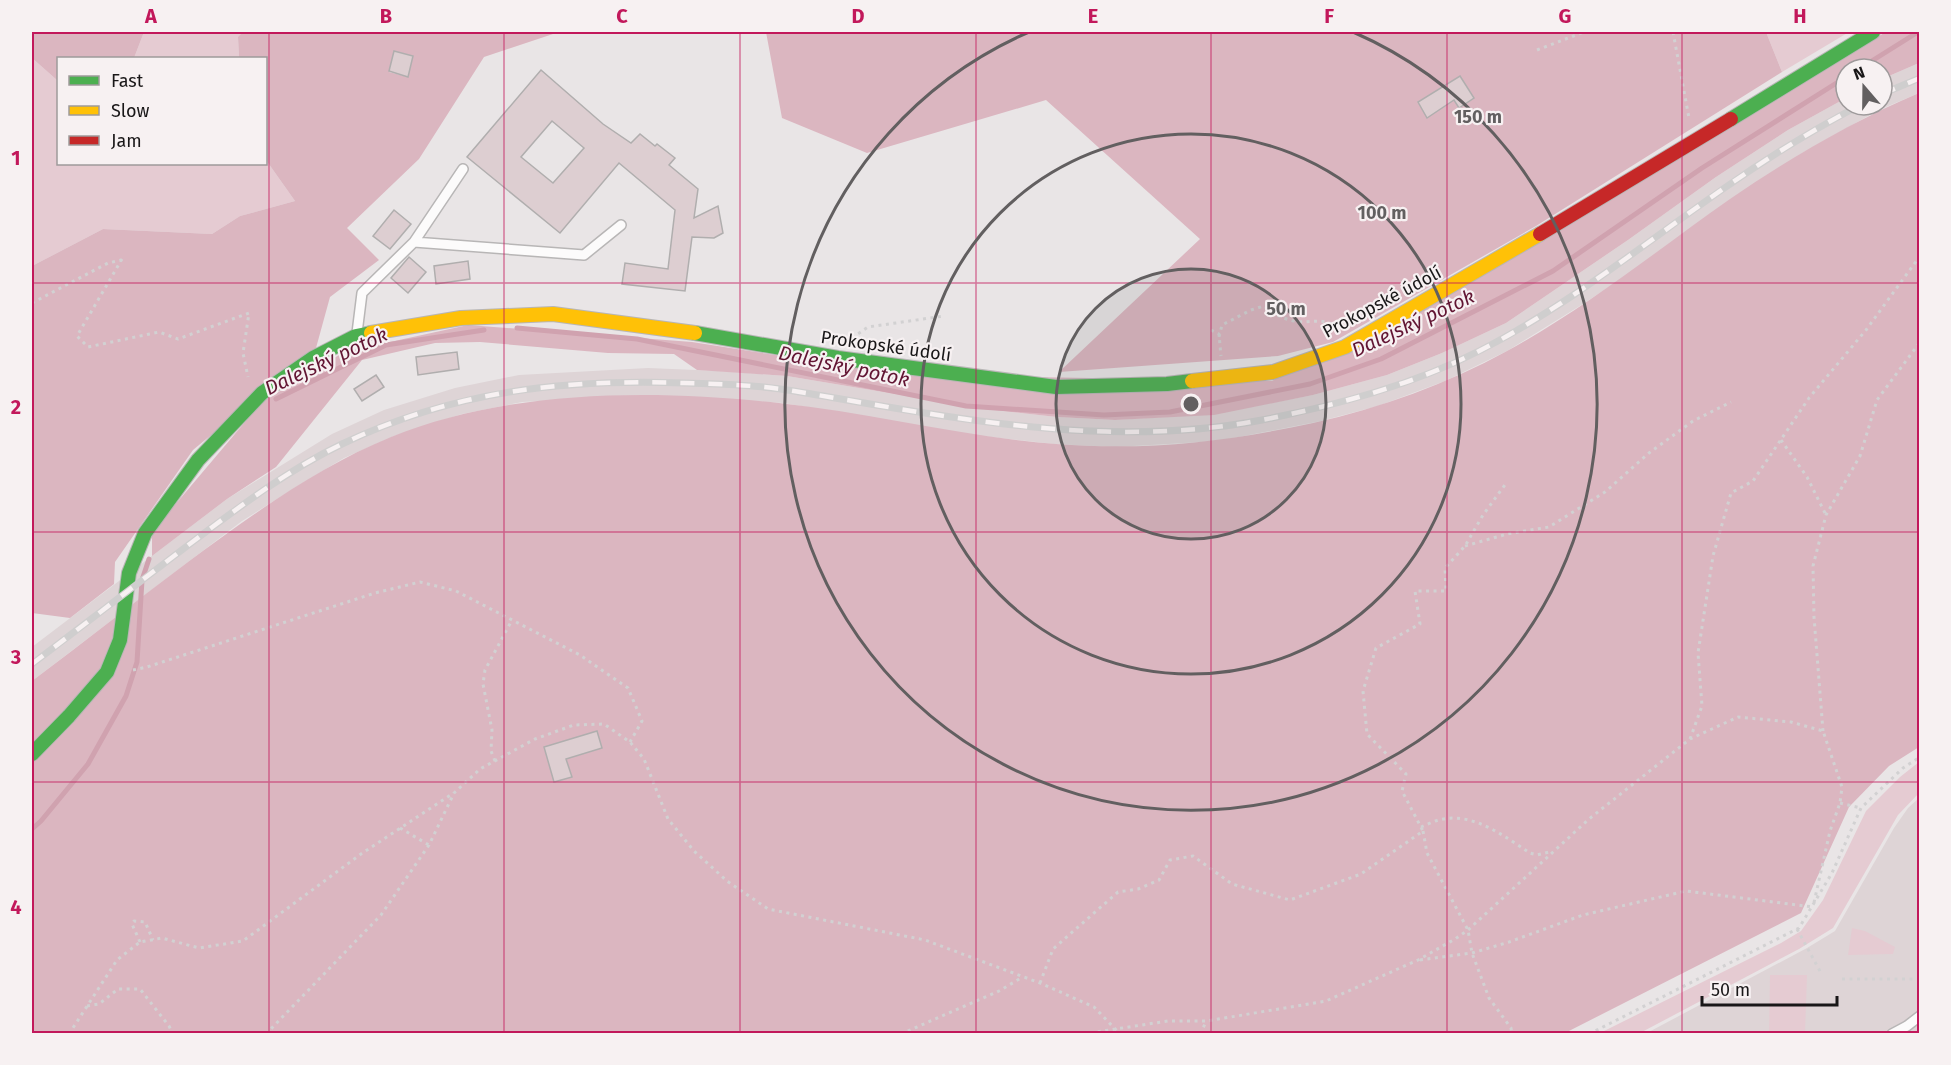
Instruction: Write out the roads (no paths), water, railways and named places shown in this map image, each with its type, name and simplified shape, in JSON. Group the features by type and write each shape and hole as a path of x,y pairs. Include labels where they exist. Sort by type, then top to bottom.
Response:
{"street":[{"name":"Prokopské údolí","path":"32,754 107,672 120,640 129,573 145,533 198,460 262,393 313,358 356,336 460,318 553,314 681,330 838,358 1056,387 1167,384 1273,372 1345,346 1526,243 1873,32"}],"lane":[{"path":"356,336 362,293 414,242 463,169"},
{"path":"414,242 584,255 621,225"},
{"path":"1892,1034 1920,1016"}],"waterway":[{"name":"Dalejský potok","path":"1878,57 1918,32"},
{"name":"Dalejský potok","path":"517,328 637,339 966,406 1104,415 1170,412 1310,384 1381,359 1553,271 1702,168 1834,85"},
{"name":"Dalejský potok","path":"276,399 386,345 484,330"},
{"name":"Dalejský potok","path":"32,829 88,764 126,696 137,662 142,580 149,559"}],"railway":[{"path":"1894,89 1920,78"},
{"path":"32,664 227,516 302,465 384,426 467,400 509,392 595,383 726,384 780,389 910,411 1027,427 1144,432 1203,428 1262,420 1318,408 1402,384 1429,374 1513,333 1605,274 1756,166 1838,117"}]}
